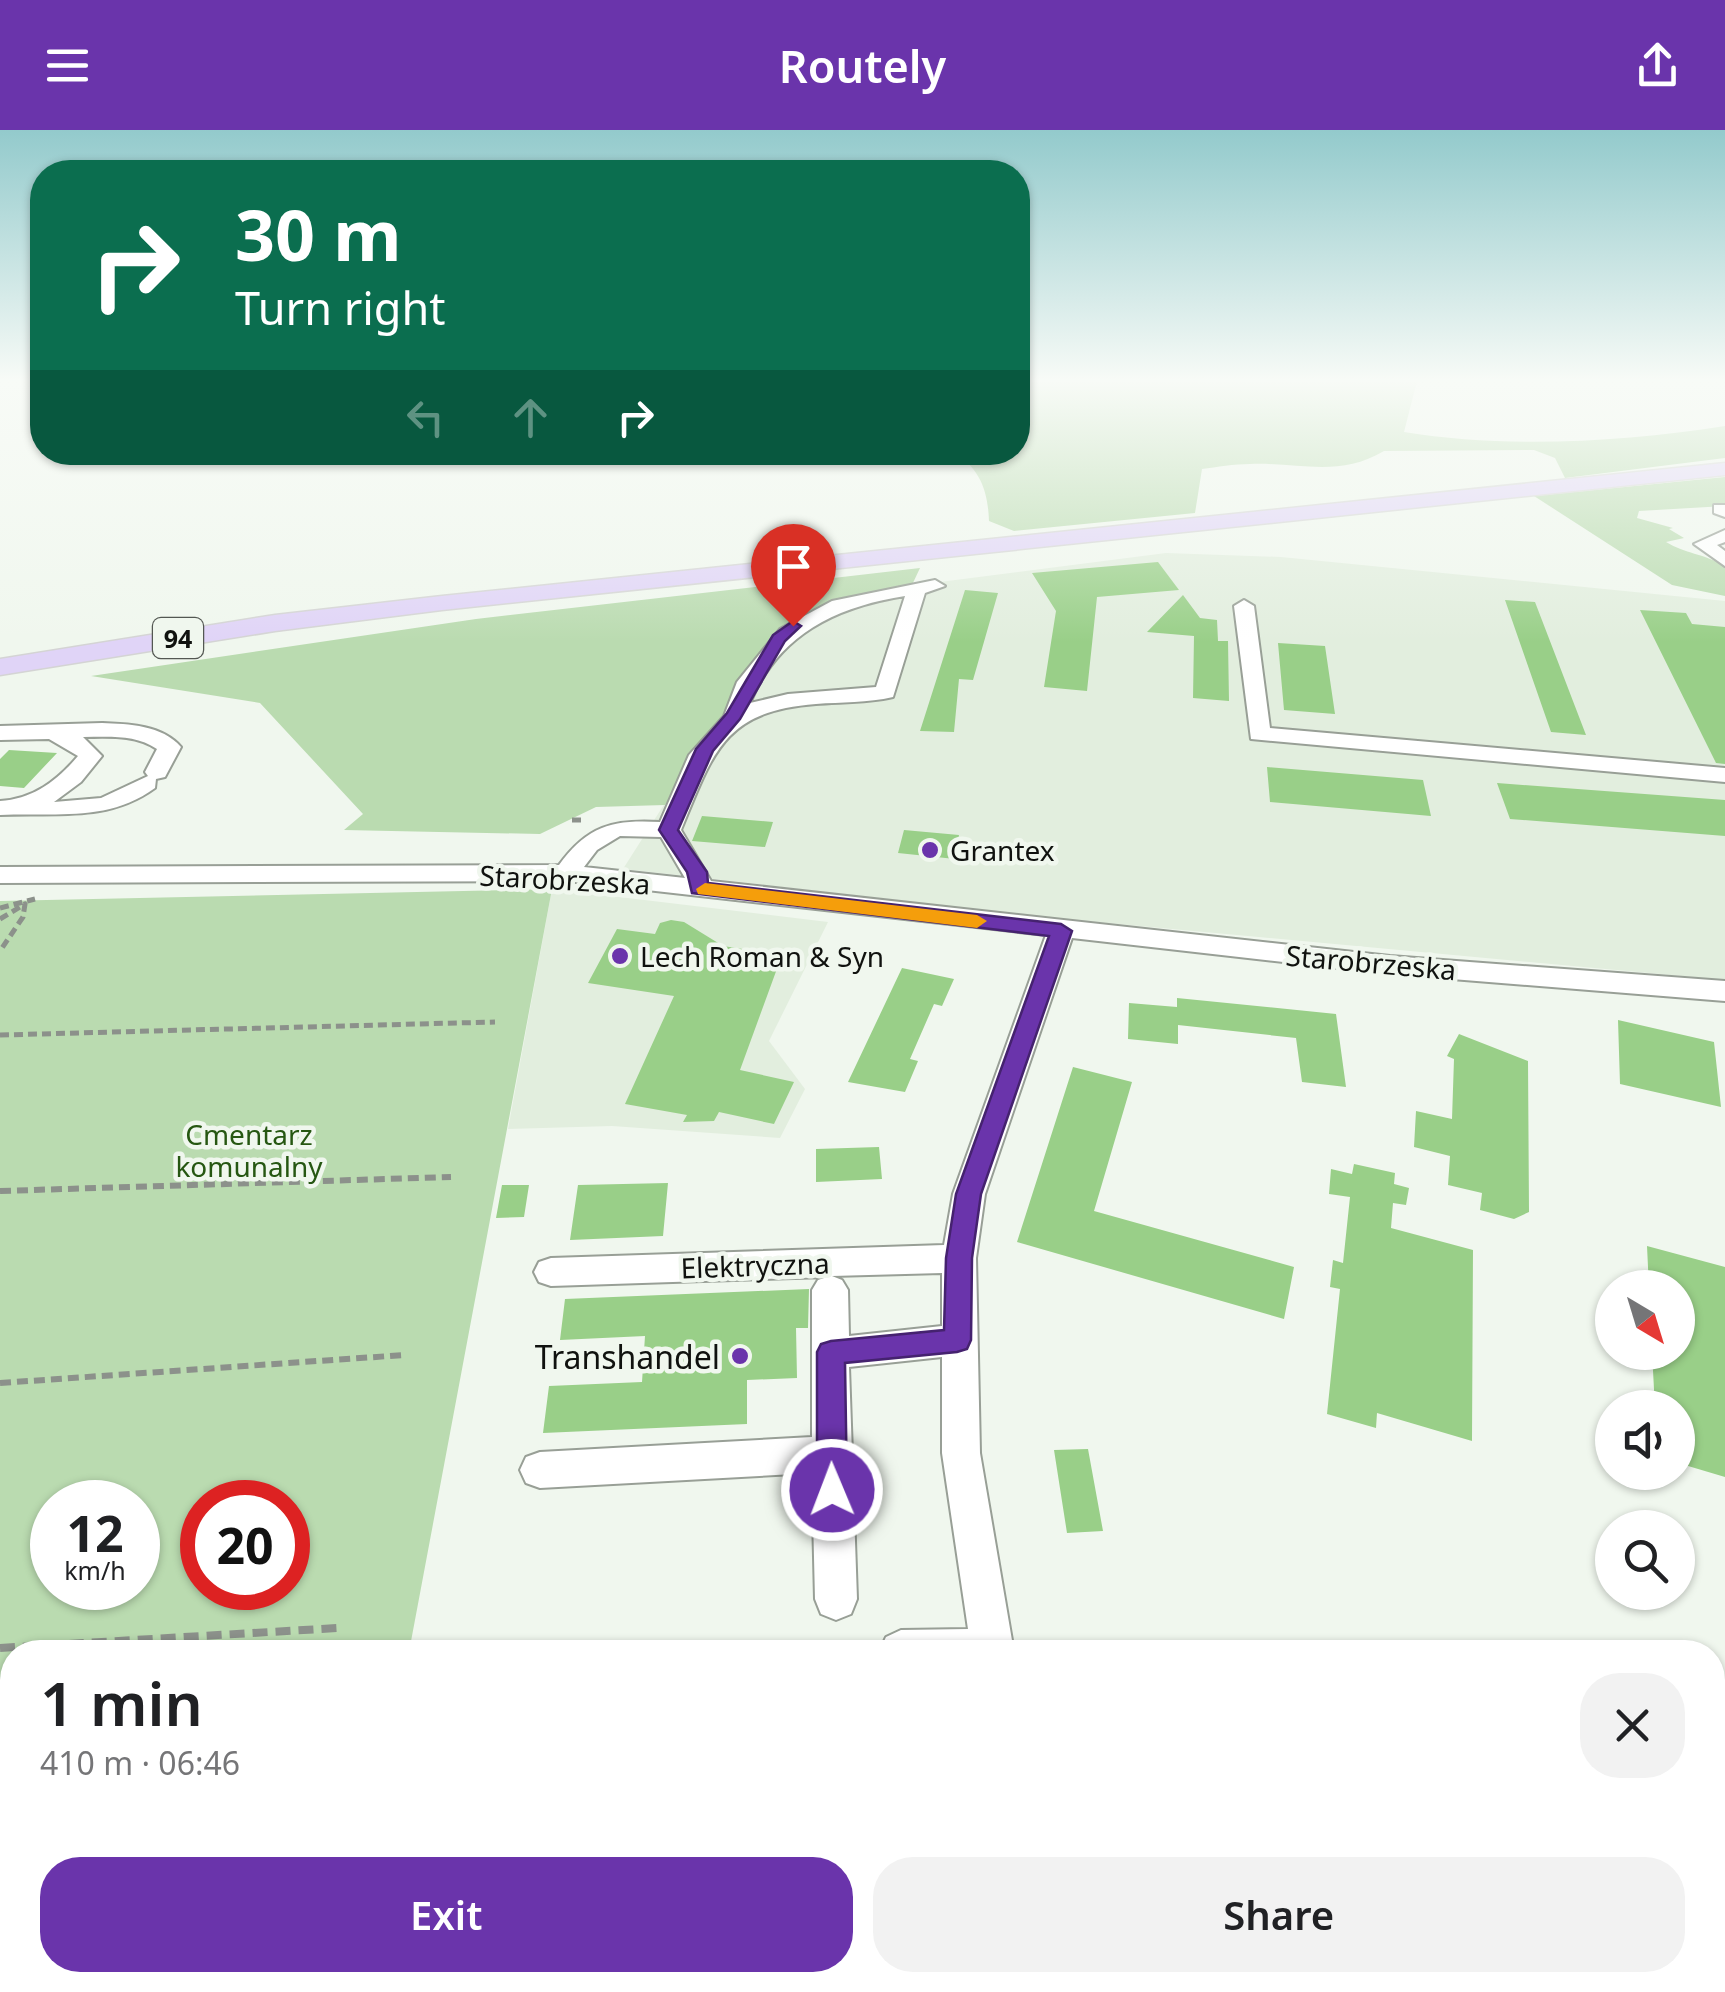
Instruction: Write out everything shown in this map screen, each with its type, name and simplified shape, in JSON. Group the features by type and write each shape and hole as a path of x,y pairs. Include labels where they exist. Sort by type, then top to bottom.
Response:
{"main road":[{"name":"94","path":"0,668 275,623 1725,469"},
{"name":"94","path":"0,681 302,630 549,594"}],"street":[{"path":"1725,536 1703,544 1725,560"},
{"path":"669,830 704,749 734,715 778,638 793,626 846,602 928,587 885,692 800,699 734,715"},
{"path":"1244,606 1259,734 1725,775"},
{"path":"4,808 41,799 68,782 90,756 70,737 45,731"},
{"path":"0,733 140,733 158,738 169,748 152,778 132,796 100,807 4,808"},
{"path":"567,873 589,839 612,826 669,830"},
{"path":"669,830 697,872 699,888"},
{"name":"Starobrzeska","path":"0,874 567,873 1390,966 1725,991"},
{"path":"990,1640 960,1453 959,1258 969,1194 1061,931"},
{"name":"Elektryczna","path":"550,1272 959,1258"},
{"path":"830,1290 836,1599"},
{"path":"831,1352 957,1340"},
{"path":"540,1470 831,1454"}],"path":[{"path":"0,919 25,904 23,917 0,951"},
{"path":"0,1035 495,1022"},
{"path":"0,1191 451,1176"},
{"path":"0,1382 404,1354"},
{"path":"135,1640 337,1628"}],"shaded area":[{"path":"1166,553 1281,557 1725,601 1725,980 1085,921 623,869 772,635 798,618 820,607 885,589"},
{"path":"552,889 828,922 769,1041 805,1089 780,1138 612,1126 508,1129"}],"green space":[{"path":"971,468 1210,468 1202,469 1195,513 1014,531 989,521 981,481"},
{"path":"1560,468 1646,468 1565,478"},
{"path":"1725,477 1725,506 1639,511 1637,518 1673,528 1669,529 1684,538 1666,542 1725,566 1725,596 1672,585 1534,496"},
{"path":"920,568 912,585 820,607 776,633 665,805 596,807 540,834 344,830 363,814 260,703 91,676 476,619"},
{"name":"Cmentarz komunalny","path":"552,889 411,1640 0,1640 0,901"}],"building":[{"path":"1158,562 1179,590 1097,597 1087,691 1044,687 1056,611 1032,573"},
{"path":"965,590 998,593 973,680 959,679 954,732 920,731"},
{"path":"1183,595 1200,618 1217,620 1218,641 1228,641 1229,701 1193,698 1194,636 1147,632"},
{"path":"1505,600 1535,602 1586,735 1551,732"},
{"path":"1640,610 1686,613 1692,624 1725,627 1725,764 1716,763"},
{"path":"1278,643 1325,646 1335,714 1284,710"},
{"path":"9,750 57,753 24,788 0,786 0,759"},
{"path":"1267,767 1423,780 1431,816 1270,802"},
{"path":"1497,783 1725,800 1725,836 1510,819"},
{"path":"702,816 773,822 765,847 692,841"},
{"path":"904,830 959,835 955,859 898,853"},
{"path":"684,922 723,946 782,955 740,1070 794,1082 774,1124 719,1112 714,1121 683,1122 687,1115 625,1104 674,996 588,983 617,929 655,934 660,923"},
{"path":"902,968 954,979 942,1006 934,1004 910,1059 918,1061 905,1092 848,1082"},
{"path":"1177,998 1336,1014 1346,1087 1302,1082 1296,1038 1178,1025 1178,1044 1128,1039 1129,1003 1177,1007"},
{"path":"1618,1020 1714,1042 1721,1107 1620,1084"},
{"path":"1459,1034 1528,1061 1529,1212 1514,1219 1480,1210 1482,1193 1448,1185 1450,1156 1414,1147 1416,1111 1452,1119 1454,1059 1447,1056"},
{"path":"1073,1067 1132,1082 1094,1211 1294,1267 1284,1319 1017,1242"},
{"path":"879,1147 882,1179 816,1182 816,1149"},
{"path":"1354,1164 1395,1173 1394,1184 1409,1188 1406,1205 1393,1203 1391,1228 1473,1250 1472,1441 1377,1413 1376,1428 1327,1414 1340,1289 1330,1287 1333,1260 1343,1263 1350,1197 1329,1194 1331,1169 1352,1174"},
{"path":"668,1183 663,1236 570,1240 578,1185"},
{"path":"502,1185 529,1185 524,1217 496,1218"},
{"path":"1647,1246 1725,1267 1725,1477 1695,1468 1695,1390 1654,1390 1653,1370 1695,1370 1695,1270 1648,1270"},
{"path":"809,1289 808,1328 796,1328 797,1378 747,1380 747,1424 543,1433 549,1386 642,1382 645,1336 560,1340 565,1299"},
{"path":"1088,1449 1103,1531 1067,1533 1054,1450"}],"slow traffic":[{"path":"705,889 977,921"}],"place":[{"name":"Grantex","path":"930,850"},
{"name":"Lech Roman & Syn","path":"620,956"},
{"name":"Transhandel","path":"740,1356"}],"route":[{"path":"793,626 778,638 734,715 704,749 669,830 697,872 699,888 1061,931 969,1194 959,1258 957,1340 831,1352 832,1490"}]}
